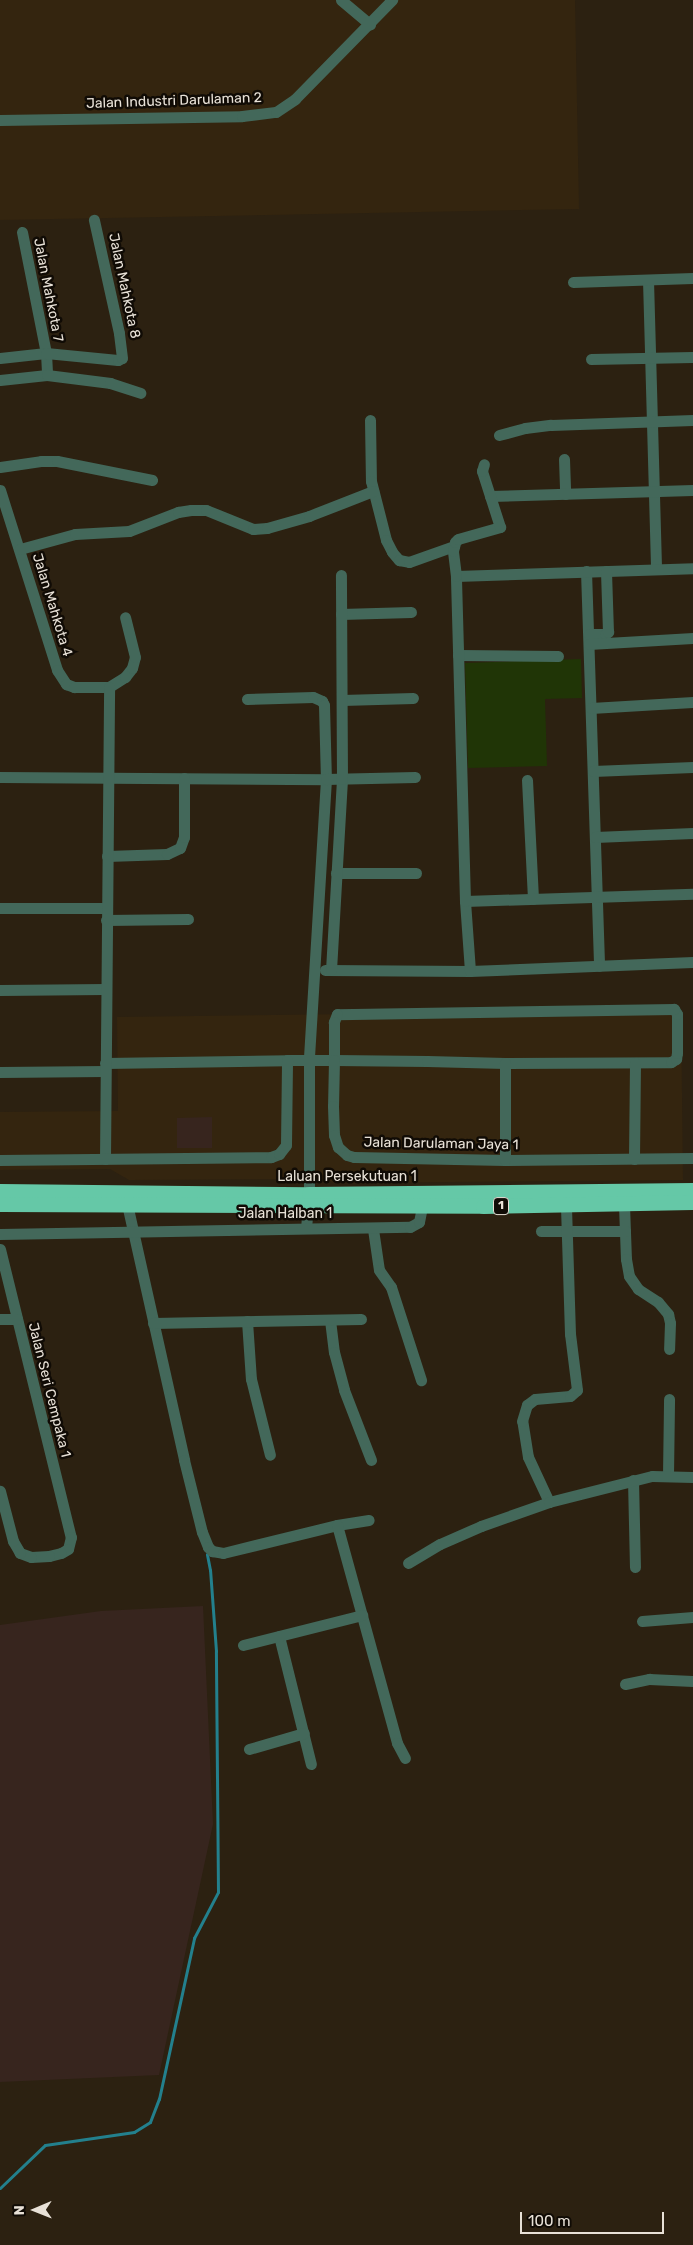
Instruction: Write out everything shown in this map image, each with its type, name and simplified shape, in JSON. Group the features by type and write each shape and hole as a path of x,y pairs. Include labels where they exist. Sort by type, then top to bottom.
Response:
{"highway":[{"name":"Laluan Persekutuan 1","path":"0,1204 127,1204 693,1190"},
{"name":"Laluan Persekutuan 1","path":"0,1191 309,1200 422,1206 693,1202"}],"street":[{"path":"341,0 370,24"},
{"name":"Jalan Industri Darulaman 2","path":"0,120 242,116 276,112 295,99 392,0"},
{"name":"Jalan Mahkota 8","path":"46,353 118,360 122,358 119,333 94,220"},
{"name":"Jalan Mahkota 7","path":"22,232 46,353 47,375"},
{"path":"573,282 693,278"},
{"path":"648,280 656,570"},
{"path":"0,358 46,353"},
{"path":"591,359 693,357"},
{"path":"0,380 47,375 110,383 140,393"},
{"path":"370,420 373,491 386,540 392,552 399,560 409,562 420,560 454,546"},
{"path":"499,435 551,425 693,420"},
{"path":"564,459 566,494"},
{"path":"0,467 41,460 58,461 152,480"},
{"path":"470,971 465,901 454,546 458,539 500,528 482,471 484,464"},
{"name":"Jalan Mahkota 4","path":"0,490 61,679 70,686 109,687"},
{"path":"490,496 693,490"},
{"path":"20,549 75,534 129,531 192,510 206,510 245,527 268,528 309,516 373,491"},
{"path":"456,576 693,568"},
{"path":"586,571 599,966"},
{"path":"589,639 608,632 606,571"},
{"path":"331,970 342,779 341,575"},
{"path":"341,614 411,612"},
{"path":"105,1159 104,1067 109,687 125,677 132,668 135,657 124,617"},
{"path":"589,639 693,638"},
{"path":"458,655 558,656"},
{"path":"248,699 313,697 322,701 324,705 326,779 313,970 309,1060 309,1200 306,1228"},
{"path":"342,700 413,698"},
{"path":"591,708 693,702"},
{"path":"593,771 693,767"},
{"path":"0,777 109,779 342,779 415,777"},
{"path":"107,856 167,854 180,848 184,837 184,778"},
{"path":"527,780 533,899"},
{"path":"595,837 693,833"},
{"path":"336,873 416,873"},
{"path":"465,901 693,894"},
{"path":"0,908 106,908"},
{"path":"106,920 188,919"},
{"path":"313,970 470,971 693,962"},
{"path":"0,990 105,989"},
{"name":"Jalan Darulaman Jaya 1","path":"635,1063 671,1062 676,1059 677,1014 674,1009 337,1014 334,1022 335,1142 347,1155 354,1157 505,1160 693,1158"},
{"path":"0,1160 272,1157 279,1154 286,1145 287,1060"},
{"path":"0,1072 287,1060 635,1063 634,1159"},
{"path":"505,1063 505,1160"},
{"path":"127,1204 200,1523 205,1541 212,1551 223,1553 337,1525 369,1520"},
{"path":"624,1204 627,1269 633,1283 665,1309 668,1314 670,1323 669,1349"},
{"path":"549,1502 528,1457 522,1421 527,1405 535,1400 543,1397 570,1396 577,1390 570,1334 566,1205"},
{"name":"Jalan Halban 1","path":"0,1234 133,1230 373,1229 416,1225 420,1219 422,1206"},
{"path":"373,1229 379,1270 391,1287 421,1380"},
{"path":"541,1231 625,1231"},
{"name":"Jalan Seri Cempaka 1","path":"0,1249 71,1537 70,1544 65,1552 49,1556 25,1556 13,1541 0,1491"},
{"path":"0,1319 17,1319"},
{"path":"153,1322 361,1319"},
{"path":"330,1320 334,1352 344,1390 371,1460"},
{"path":"247,1321 247,1353 251,1379 270,1455"},
{"path":"668,1475 669,1399"},
{"path":"408,1563 440,1544 481,1526 549,1502 633,1480 668,1475 693,1478"},
{"path":"633,1480 636,1567"},
{"path":"337,1525 397,1743 405,1758"},
{"path":"243,1645 362,1615"},
{"path":"642,1621 693,1617"},
{"path":"279,1636 311,1764"},
{"path":"625,1684 649,1679 693,1681"},
{"path":"249,1749 304,1733"}],"shaded area":[{"path":"0,0 575,0 579,209 0,220"},
{"path":"681,1010 683,1180 334,1183 327,1179 129,1180 110,1169 0,1170 0,1112 118,1111 117,1017"},
{"path":"212,1117 212,1148 177,1148 177,1118"},
{"path":"203,1606 213,1824 159,2075 0,2082 0,1625 101,1611"}],"green space":[{"path":"581,659 582,698 545,699 547,766 468,768 465,663"}],"waterway":[{"path":"0,2188 45,2145 134,2132 150,2122 159,2099 194,1938 218,1892 216,1651 210,1570 207,1554"}]}
